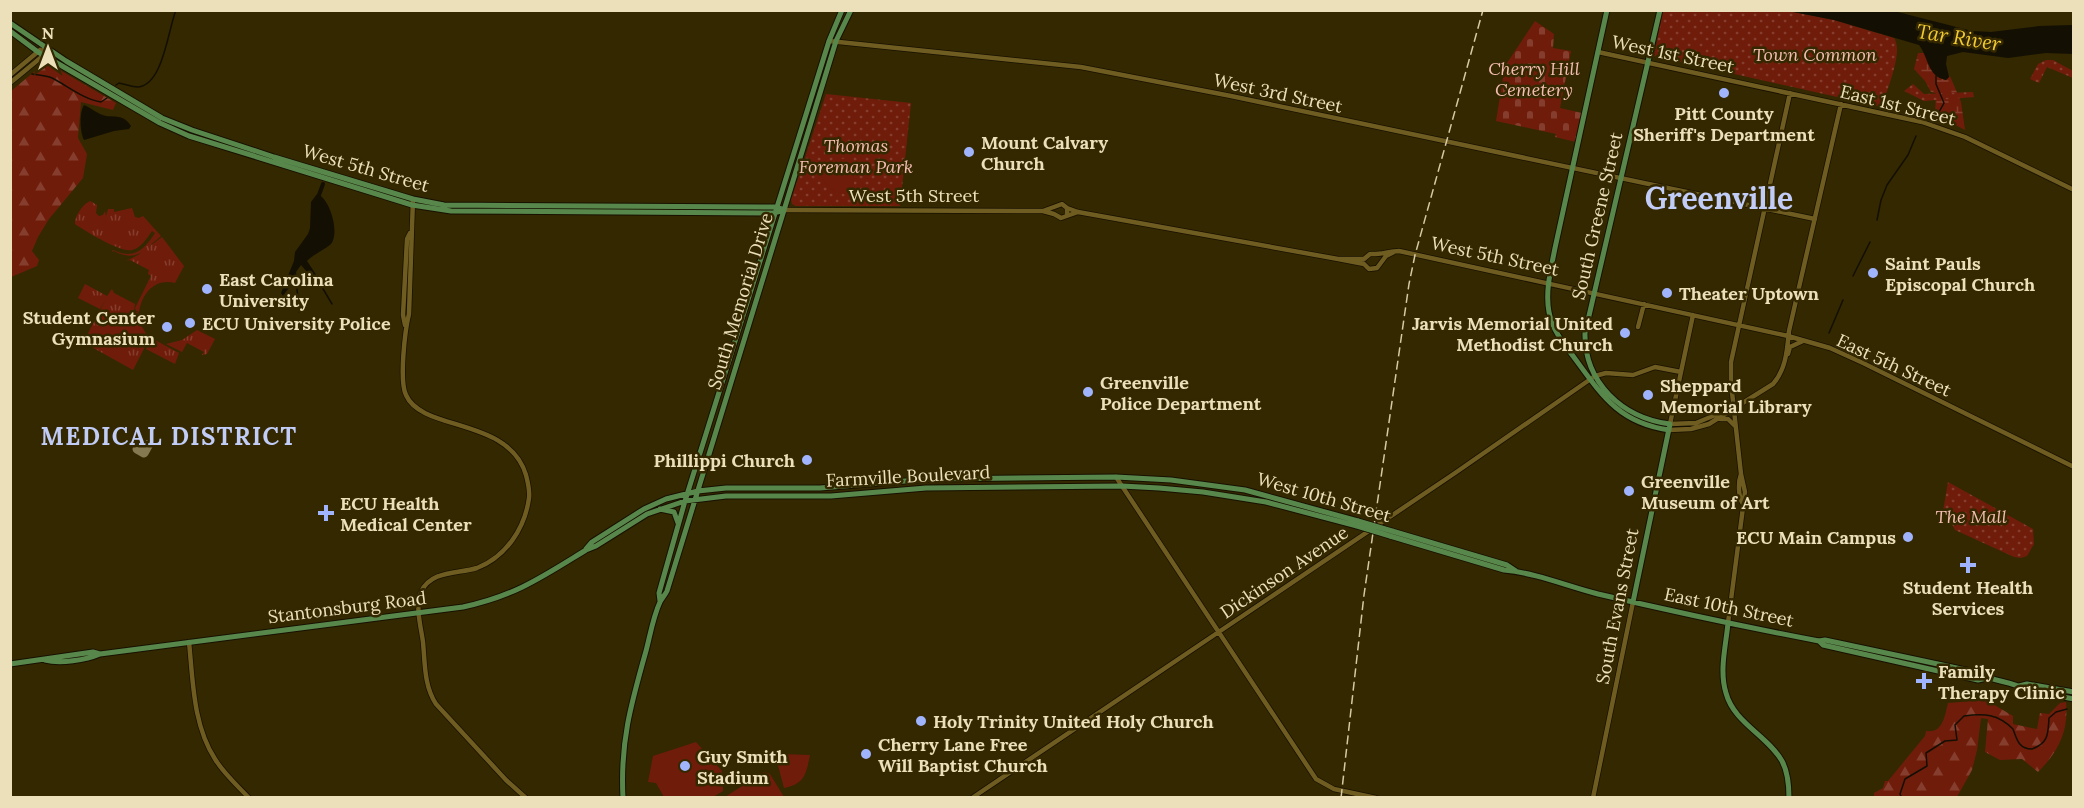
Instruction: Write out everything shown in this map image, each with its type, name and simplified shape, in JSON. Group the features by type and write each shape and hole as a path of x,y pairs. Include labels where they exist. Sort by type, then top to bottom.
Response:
{"main road":[{"name":"South Memorial Drive","path":"660,601 658,593 685,501 829,41 842,10"},
{"name":"South Memorial Drive","path":"623,798 624,738 631,703 660,601 666,594 836,41 851,10"},
{"path":"1607,10 1548,283 1547,299 1551,321 1559,337 1590,381 1604,398 1624,414 1646,426 1691,429 1717,420 1773,384 1784,367 1788,336 1841,104"},
{"name":"South Greene Street","path":"1595,376 1585,347 1585,333 1660,10"},
{"name":"West 5th Street","path":"10,23 44,47 162,118 230,143 412,202 444,205 612,205 776,210"},
{"name":"West 5th Street","path":"10,31 41,53 160,123 189,136 412,202 452,211 1043,211 1054,214"},
{"name":"West 3rd Street","path":"829,41 1081,67 1231,96 1815,219"},
{"path":"10,83 41,53 44,47"},
{"name":"West 1st Street","path":"1598,52 1742,83"},
{"path":"10,75 41,53"},
{"name":"East 1st Street","path":"1742,83 1922,122 1955,133 2073,190"},
{"path":"1789,798 1789,785 1782,761 1737,715 1726,693 1723,675 1743,504 1740,500 1739,478 1741,474 1730,371 1790,93"},
{"path":"412,202 410,233 407,239 404,315 406,328 403,383 406,396 409,401 425,412 492,437 504,444 521,464 529,492 526,512 520,527 507,547 495,558 479,567 441,575 428,582 421,592 419,612 427,681 432,698 506,780 526,798"},
{"path":"1078,212 1061,218 1054,214 1054,208 1060,204 1078,212 1364,262"},
{"path":"563,212 574,209 609,209 612,205"},
{"path":"522,211 528,208 569,206"},
{"name":"West 5th Street","path":"1043,211 1054,208"},
{"path":"1067,208 1067,214"},
{"path":"1364,262 1367,268 1372,270 1377,268 1386,256 1395,251"},
{"name":"West 5th Street","path":"1375,255 1395,251 1693,315"},
{"path":"1364,262 1368,255 1375,255 1379,259 1379,264"},
{"path":"1638,327 1644,304"},
{"name":"East 5th Street","path":"1693,315 1788,336 1833,350 2073,467"},
{"name":"South Evans Street","path":"1593,798 1693,315"},
{"path":"1786,356 1790,347 1804,340"},
{"path":"1573,355 1585,347"},
{"path":"1681,372 1655,367 1633,375 1611,373 1595,376 1608,394 1622,406 1643,418 1669,427 1702,421 1734,407"},
{"name":"Dickinson Avenue","path":"972,798 1595,376"},
{"path":"1717,420 1729,420 1736,429"},
{"path":"703,474 707,483 717,488"},
{"path":"1116,477 1152,535 1316,779 1334,789 1376,798"},
{"name":"West 10th Street","path":"1116,477 1171,480 1237,489 1281,499 1495,568 1633,602"},
{"name":"Farmville Boulevard","path":"698,490 820,488 929,479 1116,477"},
{"name":"West 10th Street","path":"1122,486 1177,489 1228,496 1357,523"},
{"name":"Farmville Boulevard","path":"695,499 726,496 831,496 926,488 1122,486"},
{"name":"Stantonsburg Road","path":"586,550 591,542 636,513 655,503 698,490"},
{"name":"Stantonsburg Road","path":"10,664 463,607 497,599 524,588 658,509 695,499"},
{"path":"658,509 674,512 678,524"},
{"name":"East 10th Street","path":"1633,602 1980,673 1987,678 2019,686 2025,690 2073,699"},
{"name":"East 10th Street","path":"1819,641 1823,645 1978,680 1987,678"},
{"path":"189,642 196,703 203,735 220,766 249,798"},
{"path":"1906,664 1924,665 1927,662"},
{"name":"East 10th Street","path":"2019,686 2027,684 2073,692"}],"green space":[{"name":"Town Common","path":"1663,10 1788,11 1834,20 1894,38 1897,44 1896,62 1882,107 1654,56"},
{"name":"Cherry Hill Cemetery","path":"1535,21 1554,34 1553,48 1571,51 1560,108 1582,113 1576,142 1555,137 1556,134 1496,121 1505,66"},
{"path":"1918,53 1925,53 1937,76 1946,80 1950,76 1961,102 1965,130 1935,114 1936,93 1931,92 1914,69"},
{"path":"2046,60 2053,60 2073,71 2073,78 2047,67 2039,83 2030,79 2038,64"},
{"path":"46,62 116,103 113,110 81,102 78,138 87,154 83,178 49,219 38,237 32,251 39,260 37,266 11,277 11,91"},
{"path":"1913,84 1924,94 1973,92 1974,97 1924,101 1904,91"},
{"name":"Thomas Foreman Park","path":"826,94 911,103 900,206 796,206 792,204 791,200"},
{"path":"847,158 852,162 855,194 835,191 822,177 817,164"},
{"path":"90,201 97,205 96,213 99,216 105,211 106,216 108,209 114,209 114,212 132,208 135,217 143,216 161,236 145,250 134,255 112,252 113,250 127,254 138,252 155,233 152,231 141,245 132,250 103,241 75,224 80,211"},
{"path":"162,237 184,266 175,283 161,283 146,293 139,312 135,308 151,276 148,274 149,270 130,260 126,261"},
{"path":"85,284 107,296 112,289 114,293 135,304 134,311 139,313 141,325 149,339 133,370 88,345 87,335 106,299 100,309 78,298"},
{"path":"197,330 215,339 207,354 202,355 204,352 187,343 182,352 166,344 182,340"},
{"path":"153,339 179,353 175,364 146,349"},
{"name":"The Mall","path":"1948,482 2033,529 2034,544 2027,556 2014,557 1955,530 1943,511"},
{"path":"1986,700 2013,716 2013,724 2037,729 2040,713 2049,714 2060,703 2066,702 2066,722 2061,740 2051,757 2038,772 2022,759 2000,760 1985,752 1988,719 1981,718 1972,770 1957,797 1874,797 1874,793 1883,788 1885,781 1888,781 1925,736 1926,731 1940,727 1948,703"},
{"name":"Guy Smith Stadium","path":"696,742 722,771 723,791 713,797 664,797 656,783 648,782 653,756"},
{"path":"779,754 810,755 806,773 796,784 784,788 776,758"},
{"path":"764,772 770,774 784,797 725,797"}],"water":[{"name":"Tar River","path":"1788,11 1894,11 1972,31 1991,32 2039,26 2073,25 2073,54 2046,53 2008,58 1963,52 1947,56 1949,77 1946,80 1935,75 1919,45 1834,20"},
{"path":"84,105 103,115 123,118 131,126 129,129 84,140 81,113"},
{"path":"317,194 322,197 330,209 334,224 334,239 331,244 307,261 317,276 313,279 301,265 296,272 298,288 295,288 293,282 283,296 281,293 294,261 295,252 310,228 311,202"}],"waterway":[{"path":"116,85 119,83 138,87 146,84 153,77 159,67 176,10"},
{"path":"32,74 50,77 94,100 101,102 107,98"},
{"path":"1936,76 1936,84 1944,103 1939,112"},
{"path":"1877,220 1887,185 1908,155 1916,136"},
{"path":"319,195 323,184"},
{"path":"1853,276 1870,242"},
{"path":"316,277 332,304"},
{"path":"297,289 299,312"},
{"path":"1829,333 1843,300"},
{"path":"1902,798 1900,794 1905,779 1927,766 1926,753 1945,741 1957,740 1955,725 1964,716 1984,715 2002,720 2013,729 2021,746 2032,749 2045,741 2049,718 2056,712 2067,709"}],"taxiway":[{"path":"137,449 144,453 149,444"}],"railway":[{"path":"1341,798 1364,595 1409,284 1483,10"}],"place":[{"name":"Pitt County Sheriff's Department","path":"1724,93"},
{"name":"Mount Calvary Church","path":"969,152"},
{"name":"Saint Pauls Episcopal Church","path":"1873,273"},
{"name":"East Carolina University","path":"207,289"},
{"name":"Theater Uptown","path":"1667,293"},
{"name":"ECU University Police","path":"190,323"},
{"name":"Student Center Gymnasium","path":"167,327"},
{"name":"Jarvis Memorial United Methodist Church","path":"1625,333"},
{"name":"Greenville Police Department","path":"1088,392"},
{"name":"Sheppard Memorial Library","path":"1648,395"},
{"name":"Phillippi Church","path":"807,460"},
{"name":"Greenville Museum of Art","path":"1629,491"},
{"name":"ECU Health Medical Center","path":"326,513"},
{"name":"ECU Main Campus","path":"1908,537"},
{"name":"Student Health Services","path":"1968,565"},
{"name":"Family Therapy Clinic","path":"1924,681"},
{"name":"Holy Trinity United Holy Church","path":"921,721"},
{"name":"Cherry Lane Free Will Baptist Church","path":"866,754"},
{"name":"Guy Smith Stadium","path":"685,766"}],"district":[{"name":"Greenville","path":"1719,198"},
{"name":"MEDICAL DISTRICT","path":"169,436"}]}
